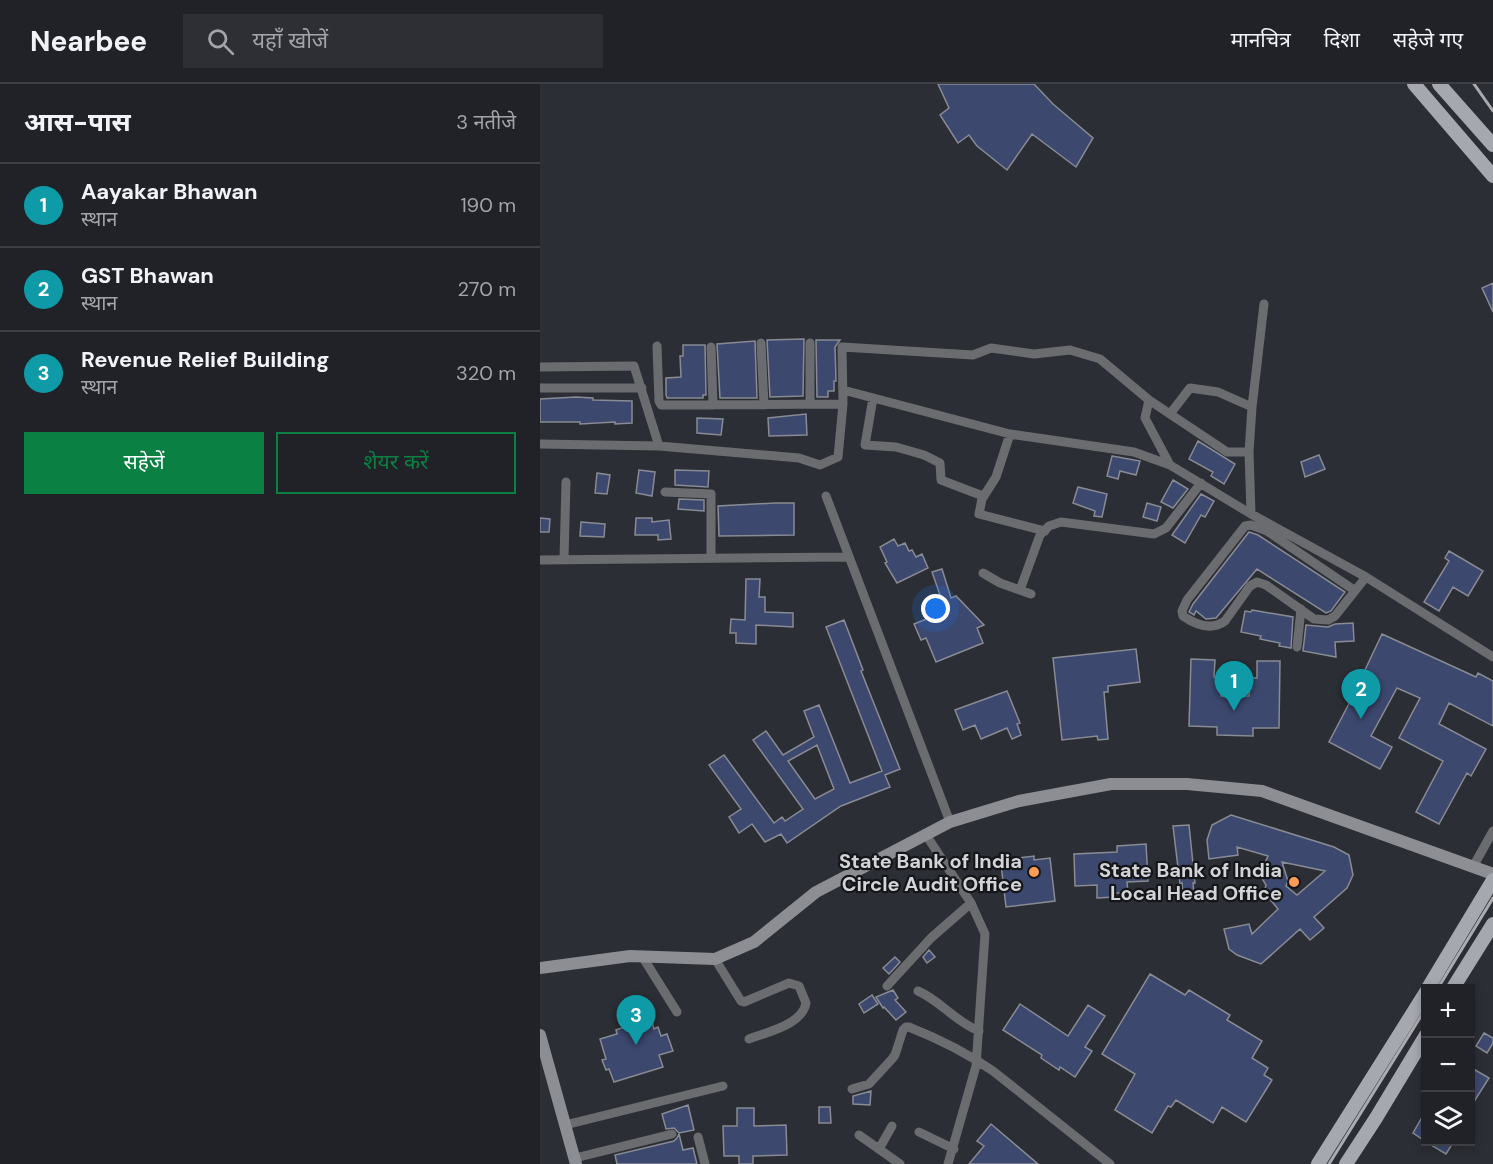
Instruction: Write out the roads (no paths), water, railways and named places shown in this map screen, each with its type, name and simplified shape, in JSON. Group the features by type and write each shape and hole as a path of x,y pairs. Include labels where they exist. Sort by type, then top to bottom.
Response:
{"main road":[{"path":"1414,84 1493,176"},
{"path":"1439,84 1493,145"},
{"path":"1430,984 1493,880"},
{"path":"1456,984 1493,924"},
{"path":"1318,1164 1421,999"},
{"path":"1346,1164 1423,1038"}],"street":[{"path":"1251,514 1249,452 1264,304"},
{"path":"761,343 764,405"},
{"path":"810,343 810,404"},
{"path":"657,346 661,405 843,404"},
{"path":"711,346 713,405"},
{"path":"540,444 659,446 799,458 820,465 838,456 843,404 842,347 973,355 991,348 1034,354 1070,350 1100,359 1149,400 1227,452 1249,452"},
{"path":"540,367 634,366 659,446"},
{"path":"540,388 642,388"},
{"path":"1170,414 1190,388 1218,392 1252,407"},
{"path":"843,390 1010,434 1134,452 1170,465 1251,514 1366,577 1493,657"},
{"path":"873,398 866,445 896,447 924,456 940,463 941,480 983,496"},
{"path":"1149,400 1145,418 1170,465"},
{"path":"1010,434 996,477 983,496 978,512 981,515 1045,531"},
{"path":"564,559 566,482"},
{"path":"1020,590 1040,535 1049,526 1061,522 1154,534 1166,528 1201,483"},
{"path":"665,492 711,494 711,558"},
{"path":"826,496 950,822"},
{"path":"1354,590 1267,531 1251,525 1245,526 1187,600 1182,611 1183,616 1195,624 1220,625 1250,586 1257,582 1266,585 1314,619 1328,620 1335,616 1366,577"},
{"path":"540,560 848,557"},
{"path":"982,573 1000,583 1031,594"},
{"path":"1297,647 1301,609"},
{"path":"540,968 630,956 715,959 754,942 816,892 950,822 1019,801 1111,784 1187,784 1262,791 1474,865 1493,874"},
{"path":"1474,865 1493,831"},
{"path":"926,835 971,903 985,934 976,1060 954,1149 948,1164"},
{"path":"887,986 931,938 971,903"},
{"path":"642,956 677,1012"},
{"path":"715,959 741,1001 744,1002 789,983 799,986 806,1003 802,1014 787,1024 749,1040"},
{"path":"918,991 934,999 964,1025 979,1031"},
{"path":"852,1089 866,1086 892,1059 906,1027 933,1037 976,1060 1110,1164"},
{"path":"540,1035 575,1161 672,1134"},
{"path":"566,1125 723,1086"},
{"path":"879,1149 891,1126"},
{"path":"919,1132 954,1149"},
{"path":"859,1135 900,1164"},
{"path":"698,1137 705,1164"}],"railway":[{"path":"1474,84 1493,111"},
{"path":"1440,984 1493,898"},
{"path":"1329,1164 1421,1016"}],"place":[{"name":"Aayakar Bhawan","path":"1234,711"},
{"name":"GST Bhawan","path":"1361,719"},
{"name":"State Bank of India Circle Audit Office","path":"1034,872"},
{"name":"State Bank of India Local Head Office","path":"1294,882"},
{"name":"Revenue Relief Building","path":"636,1045"}]}
